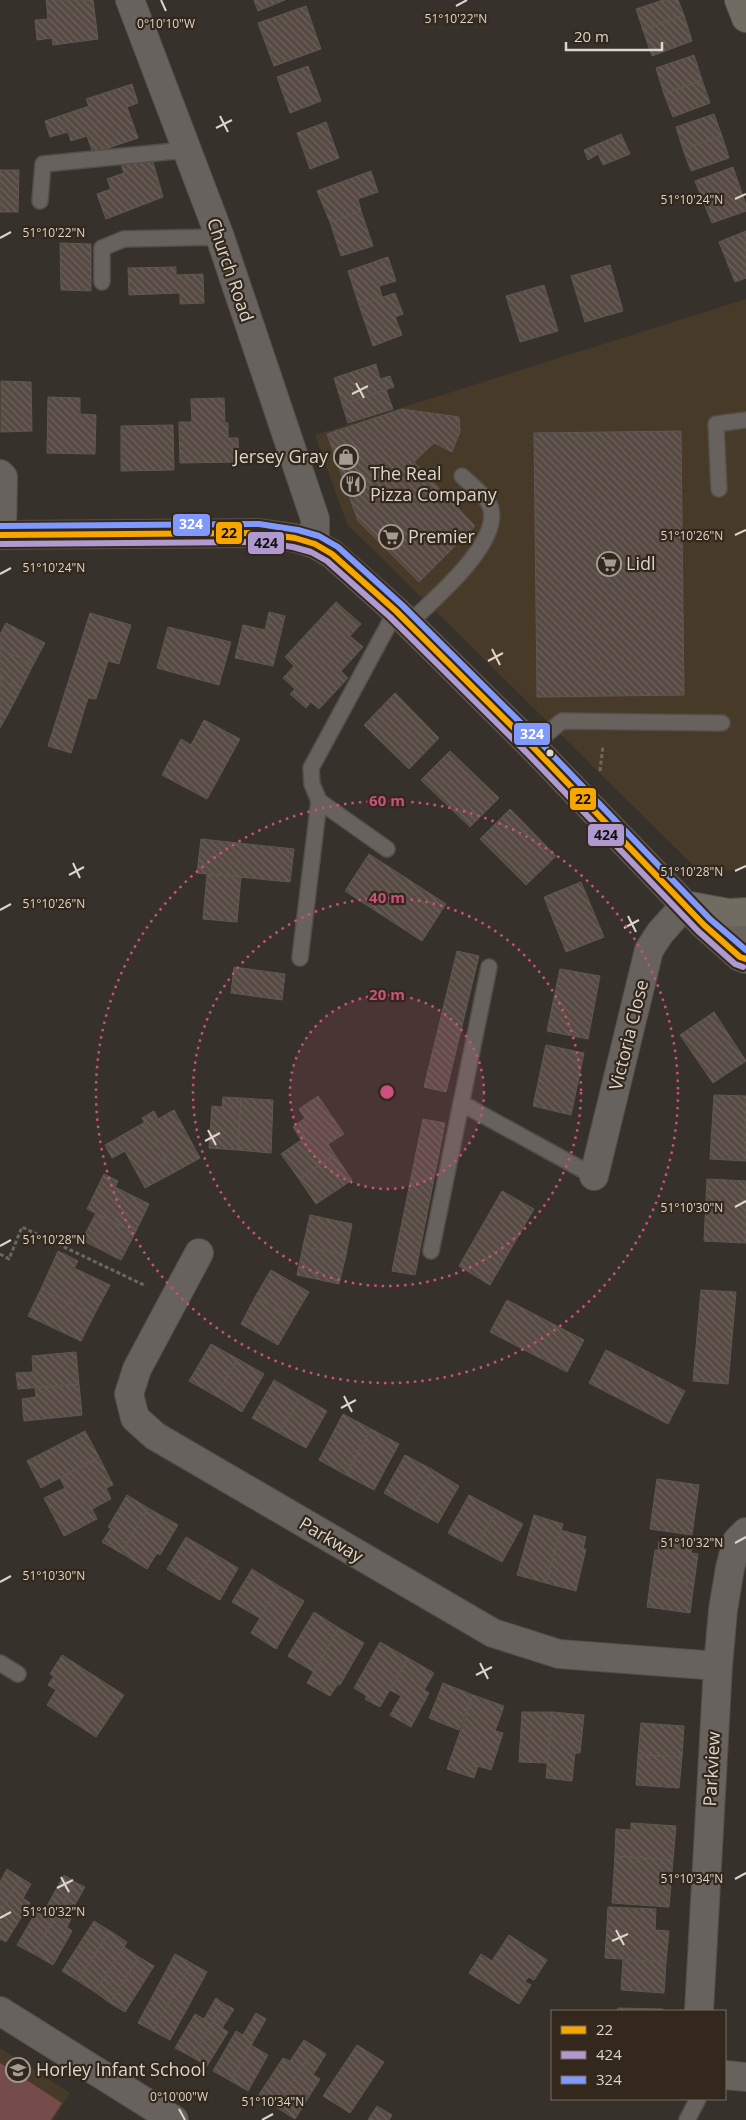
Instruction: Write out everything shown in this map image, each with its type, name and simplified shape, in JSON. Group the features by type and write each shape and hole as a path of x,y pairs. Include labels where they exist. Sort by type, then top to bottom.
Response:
{"main road":[{"path":"739,0 746,18"},
{"path":"685,905 729,913 746,912"}],"street":[{"name":"Church Road","path":"130,0 220,237 315,519 315,544"},
{"path":"0,474 2,477 1,535 259,534 295,538 315,544 332,554 402,617 532,746 704,925 740,957 746,959"},
{"name":"Victoria Close","path":"594,1176 649,950 660,933 685,905"},
{"path":"704,925 746,934"},
{"name":"Parkway","path":"199,1253 137,1368 129,1394 135,1418 156,1436 493,1633 558,1654 718,1666"},
{"name":"Parkview","path":"699,2010 718,1666 723,1610 737,1541 746,1532"},
{"path":"0,2011 174,2120"},
{"path":"726,2075 746,2077"}],"lane":[{"path":"40,201 42,164 186,150"},
{"path":"102,282 102,248 124,239 220,237"},
{"path":"719,489 716,424 746,420"},
{"path":"300,958 319,801 312,784 311,768 314,760 402,617 468,565 484,544 492,516 489,503 462,476"},
{"path":"532,746 562,721 722,724"},
{"path":"319,801 387,849"},
{"path":"431,1251 489,967"},
{"path":"461,1103 594,1176"},
{"path":"0,1663 18,1674"},
{"path":"686,2120 697,2100"}],"path":[{"path":"599,775 607,722"},
{"path":"0,1254 9,1260 22,1227 174,1299"}],"shaded area":[{"path":"746,299 746,869 700,872 347,524 315,435"},
{"name":"Horley Infant School","path":"0,2048 70,2093 53,2120 0,2120"},
{"name":"Horley Infant School","path":"0,2063 62,2103 51,2120 0,2120"}],"building":[{"path":"46,0 93,0 98,39 53,45 52,38 37,40 35,20 48,19"},
{"path":"254,0 285,0 258,11"},
{"path":"663,0 678,0 684,15 643,30 636,9"},
{"path":"306,6 321,49 274,66 258,23"},
{"path":"684,15 692,41 652,56 643,30"},
{"path":"694,55 702,80 664,94 656,68"},
{"path":"308,66 321,101 290,113 277,77"},
{"path":"702,80 710,103 673,117 664,94"},
{"path":"132,84 138,103 127,107 138,138 93,153 87,136 71,141 68,132 50,137 45,121 89,106 86,99"},
{"path":"714,114 722,136 683,149 676,127"},
{"path":"326,122 339,158 310,169 297,133"},
{"path":"621,134 630,154 603,165 598,154 588,160 584,150"},
{"path":"722,136 729,158 691,171 683,149"},
{"path":"152,159 163,197 106,219 97,194 111,189 107,179 124,173 121,164"},
{"path":"733,167 746,205 746,211 712,223 695,181"},
{"path":"0,170 19,170 18,212 0,212"},
{"path":"371,171 378,192 358,199 361,211 330,222 317,191"},
{"path":"361,211 373,246 341,256 330,222"},
{"path":"746,231 746,278 735,282 719,242"},
{"path":"60,243 91,244 91,291 61,290"},
{"path":"388,257 396,281 379,286 382,297 359,305 348,271"},
{"path":"610,265 623,311 585,322 571,276"},
{"path":"176,267 176,275 203,274 204,303 180,304 180,293 129,295 128,268"},
{"path":"544,285 558,331 520,342 506,296"},
{"path":"395,293 403,314 395,317 402,335 373,346 359,305"},
{"path":"376,364 380,379 390,376 394,387 342,404 334,378"},
{"path":"1,381 31,382 32,431 1,432"},
{"path":"386,390 393,409 348,423 342,404"},
{"path":"48,397 80,398 80,414 96,415 95,454 47,453"},
{"path":"224,398 228,438 238,438 239,462 180,463 179,422 192,422 191,399"},
{"path":"402,409 459,417 460,432 452,452 434,443 414,462 475,526 419,582 358,521 327,434"},
{"path":"173,425 174,470 121,471 121,426"},
{"name":"Lidl","path":"681,431 684,695 537,697 534,433"},
{"path":"336,602 361,624 350,636 363,647 341,671 348,678 319,709 311,702 306,708 290,694 295,689 283,678 294,666 285,657"},
{"path":"269,612 285,616 273,666 235,658 243,625 265,630"},
{"path":"90,613 131,625 119,664 108,661 96,699 88,698 71,753 48,746"},
{"path":"6,623 45,643 33,665 0,648 0,634"},
{"path":"168,627 231,642 219,685 157,668"},
{"path":"0,648 33,665 21,689 0,678"},
{"path":"0,678 21,689 9,712 0,707"},
{"path":"395,693 439,738 409,769 364,725"},
{"path":"0,707 9,712 0,728"},
{"path":"204,720 240,739 207,799 162,775 181,739 191,745"},
{"path":"450,751 499,798 470,827 421,780"},
{"path":"510,809 556,856 526,885 480,839"},
{"path":"201,839 294,849 290,882 197,873"},
{"path":"369,854 446,904 422,941 345,891"},
{"path":"207,874 241,876 237,922 203,919"},
{"path":"581,882 604,937 566,952 544,897"},
{"path":"457,951 479,956 446,1092 424,1087"},
{"path":"234,967 285,974 282,1000 231,993"},
{"path":"560,969 600,976 588,1039 547,1031"},
{"path":"714,1012 746,1061 713,1083 680,1035"},
{"path":"546,1045 584,1053 571,1115 533,1106"},
{"path":"714,1095 746,1096 746,1161 710,1159"},
{"path":"318,1096 344,1134 328,1144 335,1155 299,1179 281,1154 301,1140 293,1127 305,1118 299,1109"},
{"path":"223,1097 241,1098 238,1150 209,1148 212,1106 222,1107"},
{"path":"241,1098 273,1100 271,1153 238,1150"},
{"path":"174,1110 200,1158 173,1173 142,1118 154,1111 158,1119"},
{"path":"423,1119 445,1123 415,1275 392,1271"},
{"path":"145,1122 173,1173 145,1188 125,1151 112,1158 105,1145"},
{"path":"335,1155 352,1180 316,1204 299,1179"},
{"path":"104,1174 118,1181 115,1187 149,1204 135,1233 87,1209"},
{"path":"707,1179 746,1181 746,1243 704,1241"},
{"path":"502,1191 534,1209 490,1285 459,1266"},
{"path":"96,1213 135,1233 121,1260 82,1240"},
{"path":"310,1215 352,1224 346,1255 303,1246"},
{"path":"303,1246 346,1255 339,1284 297,1275"},
{"path":"58,1251 78,1261 74,1268 110,1285 94,1315 41,1289"},
{"path":"271,1270 309,1292 293,1319 255,1297"},
{"path":"41,1289 94,1315 81,1341 28,1316"},
{"path":"701,1290 736,1292 728,1384 693,1381"},
{"path":"255,1297 293,1319 278,1345 241,1324"},
{"path":"507,1300 584,1340 567,1372 490,1332"},
{"path":"211,1344 238,1359 216,1396 189,1381"},
{"path":"606,1350 685,1391 668,1424 589,1383"},
{"path":"76,1352 79,1384 18,1389 16,1373 33,1372 32,1356"},
{"path":"238,1359 264,1374 242,1412 216,1396"},
{"path":"274,1380 301,1396 279,1433 252,1418"},
{"path":"79,1384 82,1415 24,1421 22,1399 36,1397 35,1388"},
{"path":"301,1396 327,1411 306,1448 279,1433"},
{"path":"343,1414 371,1429 346,1475 319,1460"},
{"path":"371,1429 399,1444 374,1490 346,1475"},
{"path":"85,1431 99,1457 41,1488 27,1461"},
{"path":"405,1455 433,1470 412,1509 384,1493"},
{"path":"99,1457 113,1485 106,1488 111,1499 92,1509 97,1519 64,1536 44,1498 65,1488 60,1478"},
{"path":"433,1470 459,1486 438,1523 412,1509"},
{"path":"657,1479 699,1485 692,1535 650,1529"},
{"path":"127,1495 148,1508 121,1553 102,1542 111,1528 108,1527"},
{"path":"469,1495 497,1510 476,1548 448,1533"},
{"path":"148,1508 178,1525 160,1555 157,1553 147,1569 121,1553"},
{"path":"497,1510 523,1524 502,1562 476,1548"},
{"path":"534,1515 563,1524 546,1583 517,1575"},
{"path":"560,1530 586,1537 583,1549 586,1549 576,1591 546,1583"},
{"path":"186,1537 213,1553 194,1585 167,1569"},
{"path":"659,1541 692,1545 691,1553 698,1554 694,1583 651,1577 655,1550 658,1550"},
{"path":"213,1553 238,1568 220,1600 194,1585"},
{"path":"252,1569 279,1586 260,1618 232,1602"},
{"path":"651,1577 694,1583 690,1613 647,1607"},
{"path":"279,1586 304,1601 276,1649 251,1633"},
{"path":"314,1612 339,1628 314,1672 288,1656"},
{"path":"339,1628 364,1643 340,1685 338,1684 330,1696 307,1683"},
{"path":"380,1642 408,1658 380,1707 365,1699 367,1696 354,1688"},
{"path":"62,1655 124,1695 96,1737 47,1705 56,1690 48,1685 54,1676 50,1674"},
{"path":"408,1658 434,1673 424,1690 429,1693 411,1727 390,1715 401,1696 390,1690"},
{"path":"443,1683 473,1695 459,1730 429,1718"},
{"path":"473,1695 504,1706 495,1731 503,1733 491,1770 478,1766 474,1778 447,1769"},
{"path":"522,1712 552,1712 547,1763 519,1762"},
{"path":"552,1712 584,1715 580,1753 575,1753 572,1781 546,1778"},
{"path":"641,1723 684,1726 682,1757 638,1755"},
{"path":"638,1755 682,1757 679,1788 636,1785"},
{"path":"631,1823 676,1826 673,1860 615,1856 616,1829 631,1830"},
{"path":"615,1856 673,1860 669,1907 612,1903"},
{"path":"7,1869 21,1878 0,1913 0,1882"},
{"path":"64,1875 75,1882 34,1954 17,1945 36,1912 42,1915"},
{"path":"21,1878 31,1884 23,1898 30,1903 6,1942 0,1939 0,1913"},
{"path":"75,1882 85,1887 69,1915 72,1917 67,1927 72,1931 53,1965 34,1954"},
{"path":"608,1907 656,1909 655,1930 669,1931 666,1962 605,1958"},
{"path":"94,1921 110,1931 78,1981 62,1971"},
{"path":"110,1931 127,1942 95,1992 78,1981"},
{"path":"509,1935 547,1960 534,1980 528,1977 525,1982 531,1985 519,2004 469,1973 481,1954 492,1961"},
{"path":"124,1947 139,1957 110,2003 95,1992"},
{"path":"175,1954 191,1963 153,2031 138,2023"},
{"path":"139,1957 154,1966 125,2012 110,2003"},
{"path":"623,1960 666,1962 664,1993 621,1990"},
{"path":"191,1963 207,1972 170,2040 153,2031"},
{"path":"216,1998 224,2004 192,2057 175,2048 195,2014 204,2019"},
{"path":"224,2004 234,2009 222,2028 228,2032 207,2066 192,2057"},
{"path":"618,2008 663,2009 663,2010 617,2010"},
{"path":"256,2013 266,2019 231,2081 213,2071 236,2031 243,2035"},
{"path":"304,2040 315,2047 276,2107 258,2096 283,2058 290,2061"},
{"path":"251,2045 268,2055 248,2091 231,2081"},
{"path":"357,2045 384,2062 350,2113 323,2096"},
{"path":"315,2047 326,2054 313,2075 320,2079 295,2119 276,2107"},
{"path":"377,2106 392,2115 389,2120 368,2120"}],"transit line":[{"name":"324","path":"0,526 259,524 298,530 319,536 338,547 402,605 538,740 710,919 746,950"},
{"name":"22","path":"0,535 259,533 295,538 315,544 332,554 396,611 532,746 704,925 740,957 746,959"},
{"name":"424","path":"0,544 258,542 293,547 311,552 327,561 390,617 526,752 698,931 735,964 743,967"}],"place":[{"name":"Jersey Gray","path":"346,457"},
{"name":"The Real Pizza Company","path":"353,484"},
{"name":"Premier","path":"391,537"},
{"name":"Lidl","path":"609,564"},
{"name":"Horley Infant School","path":"18,2070"}]}
